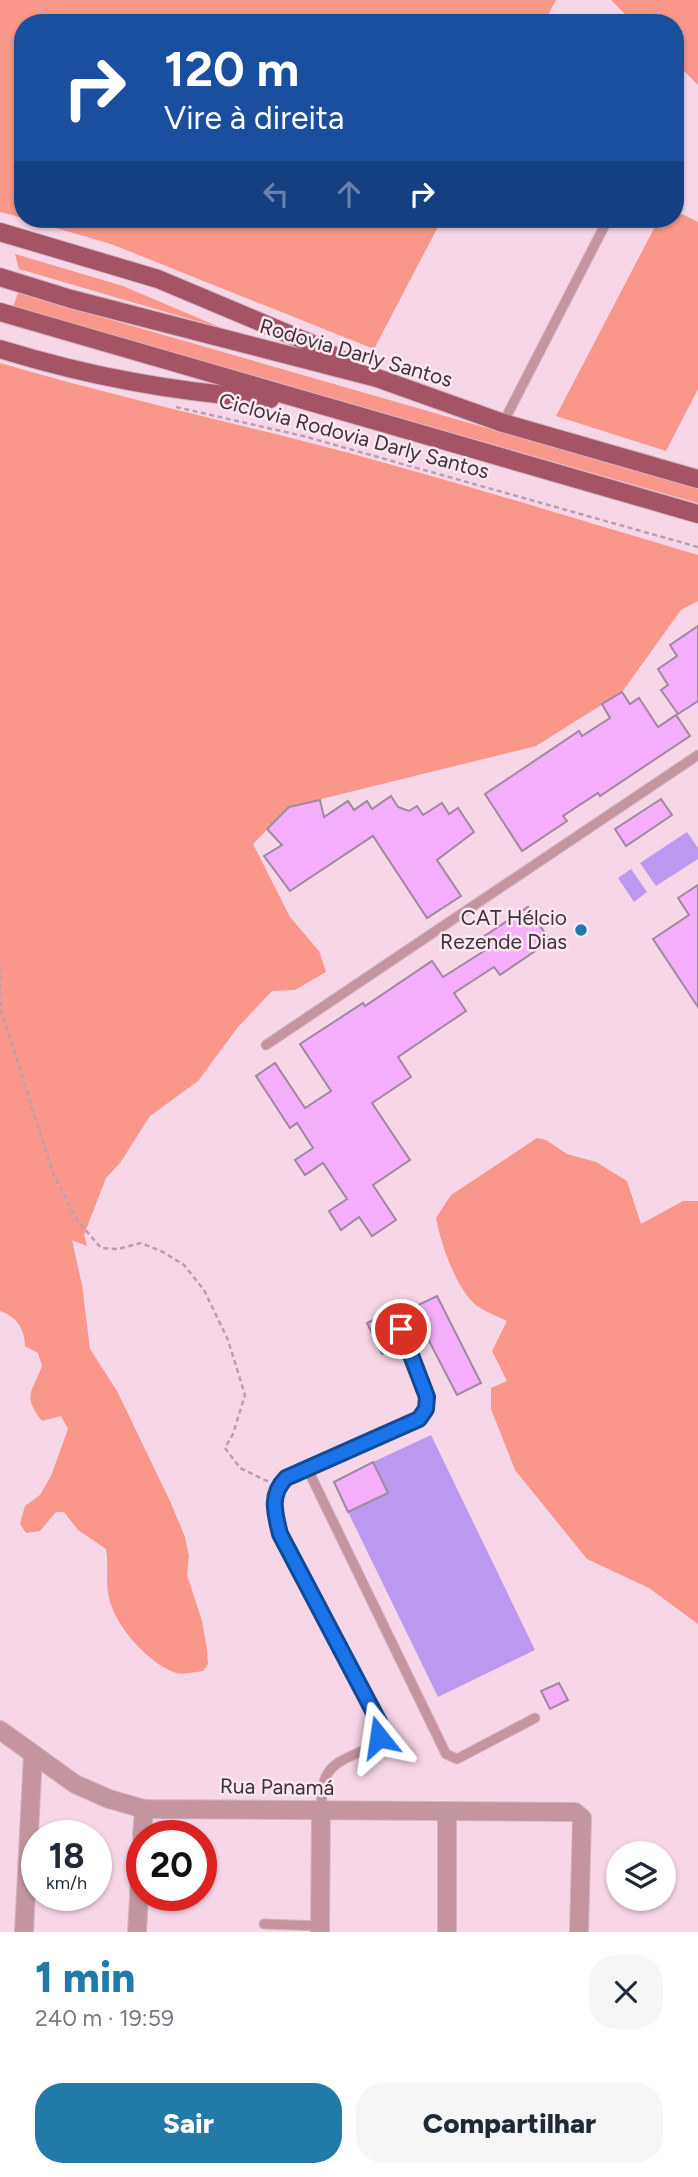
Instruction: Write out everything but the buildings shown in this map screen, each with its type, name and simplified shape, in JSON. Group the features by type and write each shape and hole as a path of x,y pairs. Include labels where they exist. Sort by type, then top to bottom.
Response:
{"main road":[{"path":"0,232 158,279 310,343 377,378"},
{"name":"Rodovia Darly Santos","path":"0,277 71,299 377,378 503,423 698,479"},
{"path":"0,312 698,514"},
{"path":"0,349 95,375 150,386 220,395 305,401"}],"street":[{"name":"Rua Panamá","path":"0,1730 75,1784 108,1799 144,1809 575,1812 582,1818 579,1932"},
{"path":"24,1932 33,1754"},
{"path":"143,1820 144,1809"},
{"path":"320,1929 321,1811"},
{"path":"447,1811 447,1932"},
{"path":"137,1932 138,1911"}],"lane":[{"path":"503,423 603,228"},
{"path":"266,1045 698,755"},
{"path":"321,1811 327,1774 335,1765 371,1747 379,1737 379,1722 280,1534 274,1499 278,1486 286,1478 419,1419 426,1409 427,1397 401,1329"},
{"path":"307,1468 446,1754 457,1759 535,1718"},
{"path":"264,1924 320,1929"}],"path":[{"name":"Ciclovia Rodovia Darly Santos","path":"169,405 303,436 698,547"},
{"path":"0,967 1,1010 53,1173 77,1220 101,1248 118,1249 141,1243 173,1258 184,1265 204,1290 228,1340 245,1395 233,1434 225,1448 240,1468 278,1486"}],"shaded area":[{"path":"0,0 556,0 549,14 14,14 14,216 0,212"},
{"path":"611,0 698,0 698,85 684,71 684,14 625,14"},
{"path":"684,215 698,222 698,389 666,451 556,416 654,228 684,228"},
{"path":"56,228 437,228 374,349 111,244"},
{"path":"15,254 123,286 224,329 19,269"},
{"path":"18,293 698,489 698,503 13,307"},
{"path":"0,363 399,467 698,555 698,601 681,610 622,692 536,746 289,807 253,844 290,917 319,951 326,972 295,990 272,991 238,1027 198,1081 150,1116 120,1163 106,1178 84,1235 87,1246 72,1240 82,1285 90,1349 117,1391 185,1537 189,1556 187,1575 202,1621 208,1664 203,1671 190,1673 176,1673 155,1661 126,1632 112,1609 109,1598 106,1549 78,1530 64,1512 56,1512 40,1531 26,1533 20,1524 25,1506 40,1495 51,1476 68,1429 61,1416 42,1421 36,1412 31,1394 42,1366 38,1353 25,1346 23,1334 15,1320 0,1311"},
{"path":"687,832 698,848 698,859 656,886 640,863"},
{"path":"631,869 647,892 634,902 618,878"},
{"path":"537,1138 546,1140 567,1154 596,1162 627,1181 641,1224 683,1201 698,1201 698,1624 649,1588 587,1559 515,1470 491,1409 491,1388 507,1381 492,1351 507,1321 477,1306 462,1289 446,1253 436,1218 451,1195"},
{"path":"431,1435 535,1650 438,1697 348,1512 388,1493 373,1462"}],"place":[{"name":"CAT Hélcio Rezende Dias","path":"581,930"}],"route":[{"path":"379,1737 379,1722 280,1534 274,1499 278,1486 286,1478 419,1419 426,1409 427,1397 401,1329"}]}
